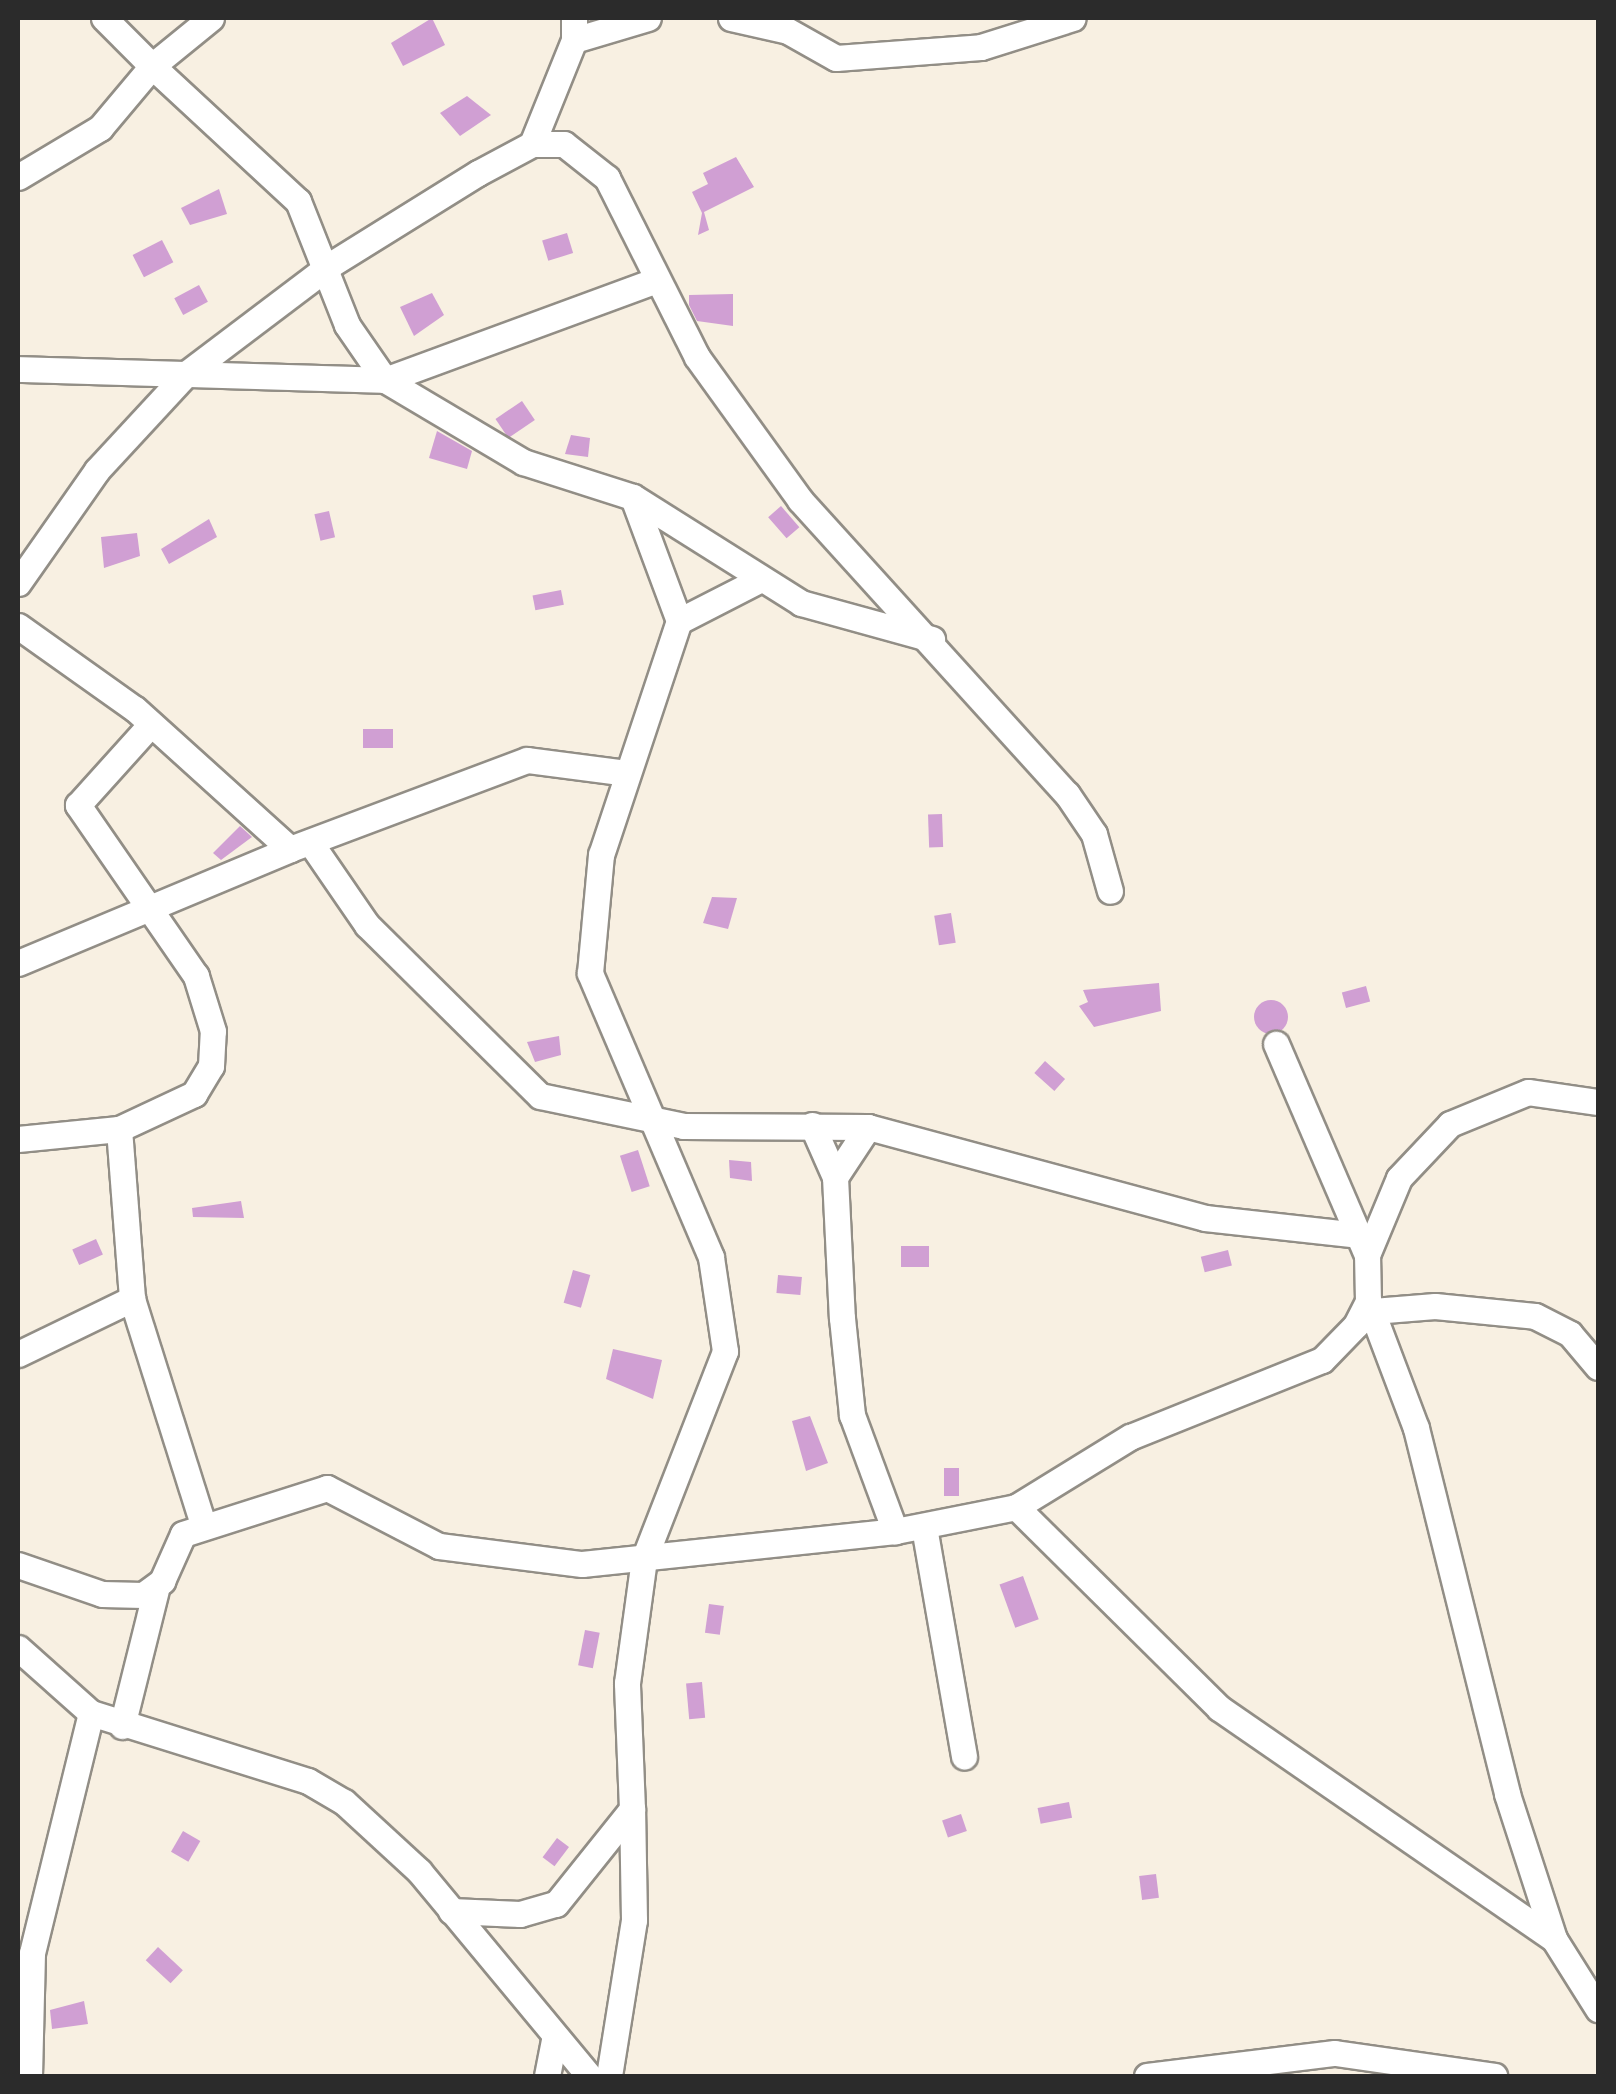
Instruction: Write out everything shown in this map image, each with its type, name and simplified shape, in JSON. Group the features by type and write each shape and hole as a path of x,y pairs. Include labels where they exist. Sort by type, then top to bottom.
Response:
{"street":[{"path":"104,18 298,201 330,265 347,325 385,380 522,462 634,497 758,581 861,623 932,639"},
{"path":"18,177 100,128 152,66 211,18"},
{"path":"532,144 574,29 648,18"},
{"path":"731,18 780,24 821,56 925,56 1030,36 1073,18"},
{"path":"18,583 97,470 186,374 330,265 532,144 564,144 607,178 657,280 749,434 1067,794 1094,834 1110,891"},
{"path":"18,369 385,380 657,280"},
{"path":"609,2076 634,1920 628,1683 644,1559 716,1388 726,1319 711,1257 597,994 587,936 628,773 679,621 634,497"},
{"path":"679,621 758,581"},
{"path":"18,626 151,724 300,846 366,925 515,1081 567,1104 708,1128 868,1127 1205,1218 1364,1245"},
{"path":"18,1139 119,1129 194,1094 215,1046 196,976 78,804 151,724"},
{"path":"18,963 300,846 527,760 628,773"},
{"path":"1276,1044 1364,1245 1370,1306 1416,1428 1507,1794 1554,1939 1598,2009"},
{"path":"1364,1245 1399,1178 1450,1124 1528,1092 1598,1102"},
{"path":"812,1125 835,1178 849,1397 896,1531"},
{"path":"835,1178 868,1127"},
{"path":"119,1129 132,1299 203,1524"},
{"path":"18,1354 132,1299"},
{"path":"122,1726 156,1590 174,1542 203,1524 327,1488 439,1546 582,1564 644,1559 896,1531 1016,1507 1130,1437 1250,1396 1322,1360 1370,1306 1435,1306 1535,1316 1570,1334 1598,1366"},
{"path":"1016,1507 1218,1708 1554,1939"},
{"path":"924,1526 964,1757"},
{"path":"18,1565 102,1594 156,1590"},
{"path":"18,1648 90,1712 122,1726 308,1781 385,1836 451,1911 554,2041 589,2076"},
{"path":"29,2076 32,1954 90,1712"},
{"path":"451,1911 520,1914 556,1904 632,1809"},
{"path":"547,2076 554,2041"},
{"path":"1147,2076 1335,2052 1494,2076"}],"building":[{"path":"432,18 445,45 403,66 391,43"},
{"path":"467,96 491,115 460,136 440,113"},
{"path":"736,157 754,187 704,212 709,230 698,235 702,213 692,192 708,184 703,173"},
{"path":"219,189 227,214 190,225 181,208"},
{"path":"567,233 573,253 548,261 542,241"},
{"path":"162,240 173,262 144,277 133,255"},
{"path":"199,285 208,302 183,315 174,298"},
{"path":"432,293 444,315 414,336 400,307"},
{"path":"733,294 733,326 697,321 689,305 689,295"},
{"path":"522,401 535,420 508,438 495,419"},
{"path":"437,431 472,451 467,469 429,458"},
{"path":"571,435 590,438 588,457 565,454"},
{"path":"781,506 799,527 787,538 768,517"},
{"path":"329,511 335,537 320,541 314,514"},
{"path":"209,519 217,537 169,564 161,549"},
{"path":"137,533 140,556 104,568 101,537"},
{"path":"561,590 564,605 535,610 533,596"},
{"path":"363,729 393,729 393,748 363,748"},
{"path":"928,814 942,814 943,847 929,847"},
{"path":"240,826 252,837 221,860 213,853"},
{"path":"712,897 737,898 728,929 703,923"},
{"path":"951,913 956,943 939,945 934,916"},
{"path":"1159,983 1161,1011 1094,1027 1079,1006 1088,1002 1083,990"},
{"path":"1366,986 1370,1001 1346,1008 1342,992"},
{"path":"1271,1000 1283,1005 1288,1017 1283,1029 1271,1034 1259,1029 1254,1017 1259,1005"},
{"path":"559,1036 561,1055 535,1062 527,1042"},
{"path":"1045,1061 1065,1079 1054,1091 1034,1073"},
{"path":"638,1150 650,1186 632,1192 620,1156"},
{"path":"729,1160 751,1162 752,1181 730,1178"},
{"path":"241,1201 244,1218 193,1217 192,1208"},
{"path":"96,1239 103,1255 79,1265 72,1250"},
{"path":"901,1246 929,1246 929,1267 901,1267"},
{"path":"1228,1250 1232,1266 1205,1272 1201,1257"},
{"path":"573,1270 590,1275 581,1308 564,1303"},
{"path":"778,1275 802,1277 800,1295 776,1293"},
{"path":"613,1349 662,1360 653,1399 606,1379"},
{"path":"810,1416 828,1463 806,1471 792,1421"},
{"path":"944,1468 959,1468 959,1496 944,1496"},
{"path":"1023,1576 1039,1619 1015,1628 1000,1585"},
{"path":"709,1604 724,1606 720,1635 705,1633"},
{"path":"585,1630 600,1633 593,1668 578,1665"},
{"path":"702,1682 705,1718 689,1719 686,1683"},
{"path":"1069,1802 1072,1818 1041,1824 1038,1808"},
{"path":"961,1814 967,1831 948,1838 942,1821"},
{"path":"183,1831 200,1841 188,1862 171,1852"},
{"path":"557,1838 569,1847 555,1866 543,1857"},
{"path":"1156,1874 1159,1898 1142,1900 1139,1876"},
{"path":"158,1947 183,1970 171,1983 146,1960"},
{"path":"84,2001 88,2024 52,2029 50,2010"}]}
